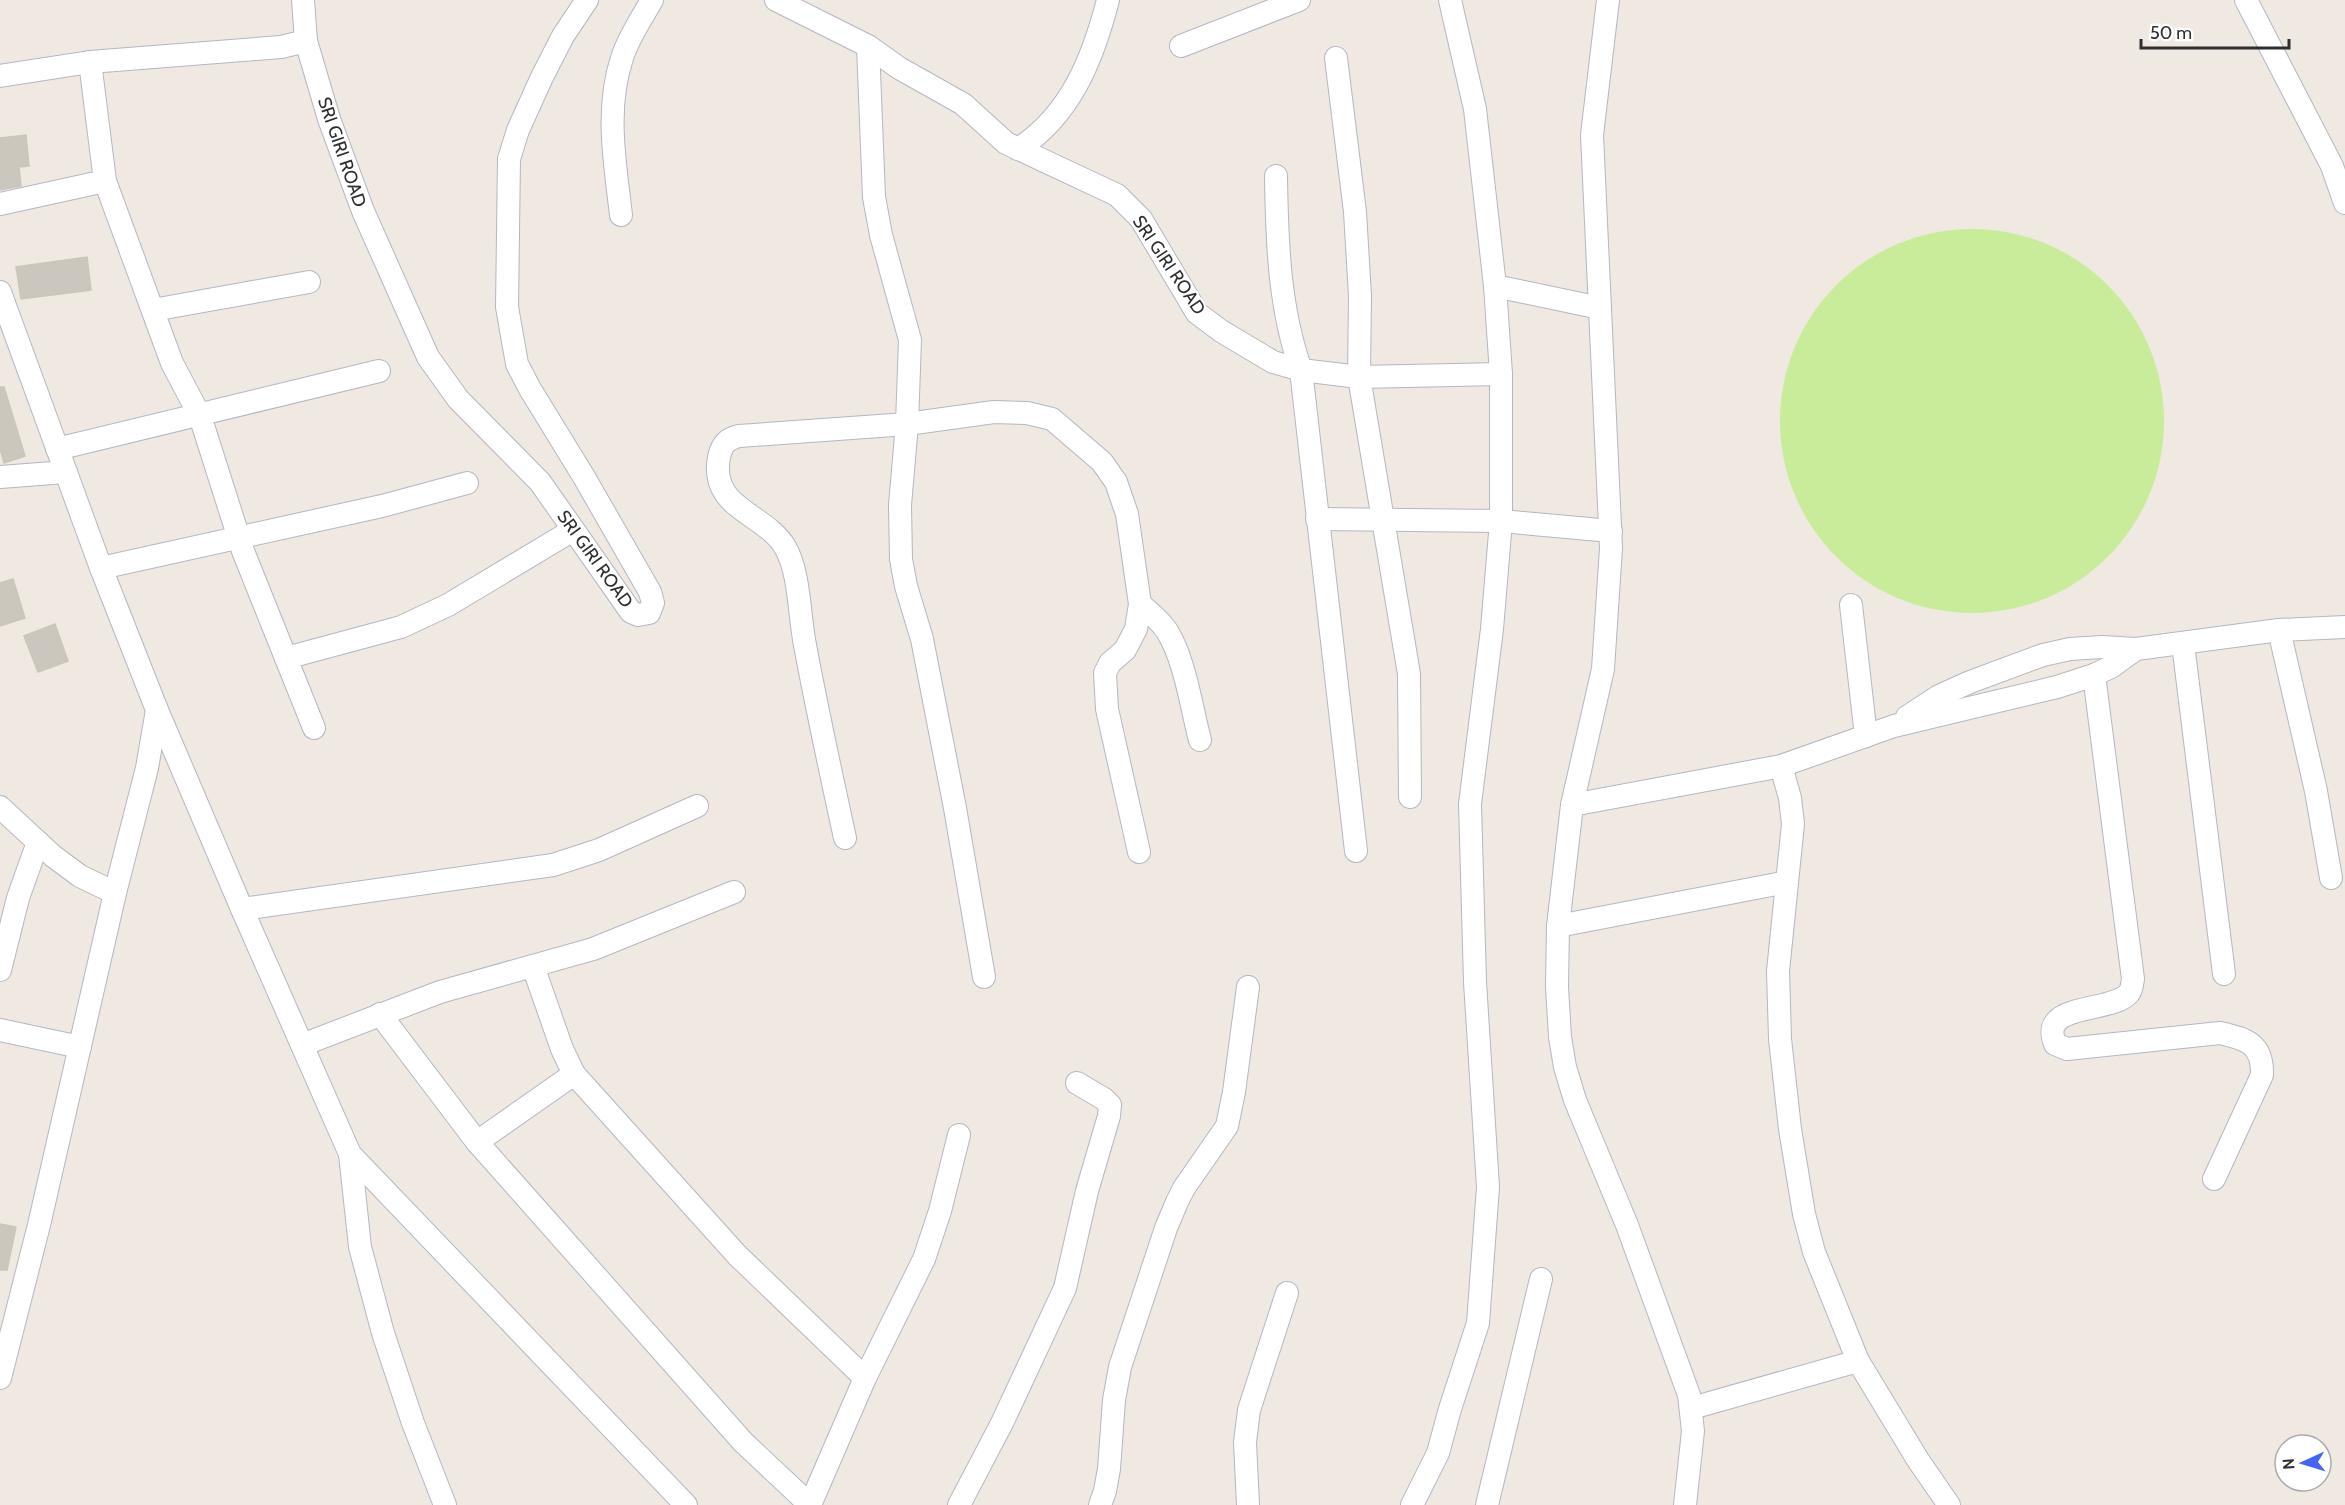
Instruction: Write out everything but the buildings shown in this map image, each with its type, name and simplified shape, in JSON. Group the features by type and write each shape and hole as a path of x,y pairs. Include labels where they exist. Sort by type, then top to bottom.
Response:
{"street":[{"name":"SRI GIRI ROAD","path":"303,0 306,41 329,119 363,211 428,357 458,399 540,482 631,612 638,615 649,613 653,603 650,592 585,477 530,389 518,364 507,307 509,159 518,130 542,77 563,36 587,0"},
{"path":"621,215 612,139 613,103 622,57 652,0"},
{"name":"SRI GIRI ROAD","path":"776,0 868,46 899,68 963,104 1006,143 1116,195 1141,219 1197,313 1251,350 1273,362 1301,370 1359,377 1501,374"},
{"path":"1018,148 1035,137 1057,115 1071,96 1100,31 1108,0"},
{"path":"1181,46 1299,0"},
{"path":"1412,1505 1438,1453 1478,1323 1488,1187 1475,982 1470,804 1492,629 1501,521 1501,374 1495,286 1475,109 1450,0"},
{"path":"1608,0 1592,135 1611,531 1603,669 1572,805 1558,926 1557,987 1560,1037 1565,1067 1575,1100 1627,1225 1678,1359 1692,1408 1692,1441 1685,1505"},
{"path":"2246,0 2332,166 2345,203"},
{"path":"0,76 90,63 282,46 306,41"},
{"path":"868,46 874,196 881,236 910,340 907,424 900,505 901,559 926,662 955,808 984,977"},
{"path":"1336,58 1355,212 1360,296 1359,377 1410,674 1410,797"},
{"path":"90,63 105,182 172,363 200,416 239,538 314,728"},
{"path":"1276,176 1277,236 1282,290 1293,346 1301,370 1356,851"},
{"path":"0,204 105,182"},
{"path":"153,310 309,282"},
{"path":"1495,286 1600,308"},
{"path":"0,292 157,710 350,1154 360,1247 383,1333 413,1423 445,1505"},
{"path":"57,448 200,416 379,371"},
{"path":"844,838 804,644 792,564 784,546 725,494 718,463 722,446 729,438 739,436 907,424 994,412 1027,412 1052,419 1102,462 1116,482 1127,514 1140,604 1136,629 1125,650 1110,663 1105,673 1104,686 1107,709 1140,852"},
{"path":"0,477 66,471"},
{"path":"102,568 382,506 467,483"},
{"path":"1317,519 1501,521 1611,531"},
{"path":"286,658 401,627 448,605 573,530"},
{"path":"1140,604 1160,621 1179,658 1200,740"},
{"path":"1851,605 1866,736"},
{"path":"1894,726 1940,696 1970,682 2043,655 2070,649 2102,647 2136,649 2279,630 2345,627"},
{"path":"2279,630 2316,791 2331,878"},
{"path":"2183,644 2224,974"},
{"path":"1572,805 1781,766 1894,726 2057,687 2094,675 2111,667 2136,649"},
{"path":"2094,675 2133,979 2130,992 2122,999 2063,1016 2053,1025 2051,1035 2055,1044 2067,1049 2220,1033 2240,1037 2255,1047 2262,1059 2262,1075 2214,1179"},
{"path":"0,1378 39,1225 115,893 147,768 157,710"},
{"path":"1781,766 1790,798 1793,824 1781,926 1780,1039 1790,1129 1804,1214 1814,1252 1858,1361 1918,1460 1949,1505"},
{"path":"242,909 553,865 599,850 696,806"},
{"path":"0,807 80,876 115,893"},
{"path":"0,970 18,898 38,842"},
{"path":"1558,926 1787,882"},
{"path":"302,1045 440,992 602,946 734,892"},
{"path":"533,966 562,1049 574,1074 737,1255 865,1378"},
{"path":"1100,1505 1109,1468 1114,1400 1120,1368 1166,1228 1177,1202 1184,1188 1227,1126 1234,1092 1248,987"},
{"path":"380,1014 477,1142 743,1442 810,1505 865,1378 924,1259 940,1211 959,1135"},
{"path":"0,1030 80,1047"},
{"path":"477,1142 574,1074"},
{"path":"959,1505 1002,1423 1065,1288 1110,1105 1077,1083"},
{"path":"350,1154 686,1505"},
{"path":"1487,1505 1541,1279"},
{"path":"1248,1505 1245,1442 1249,1410 1287,1293"},
{"path":"1692,1408 1858,1361"}],"green space":[{"path":"1972,229 2009,233 2046,243 2079,261 2108,285 2132,314 2150,347 2160,384 2164,421 2160,458 2150,495 2132,528 2108,557 2079,581 2046,599 2009,609 1972,613 1935,609 1898,599 1865,581 1836,557 1812,528 1794,495 1784,458 1780,421 1784,384 1794,347 1812,314 1836,285 1865,261 1898,243 1935,233"}]}
